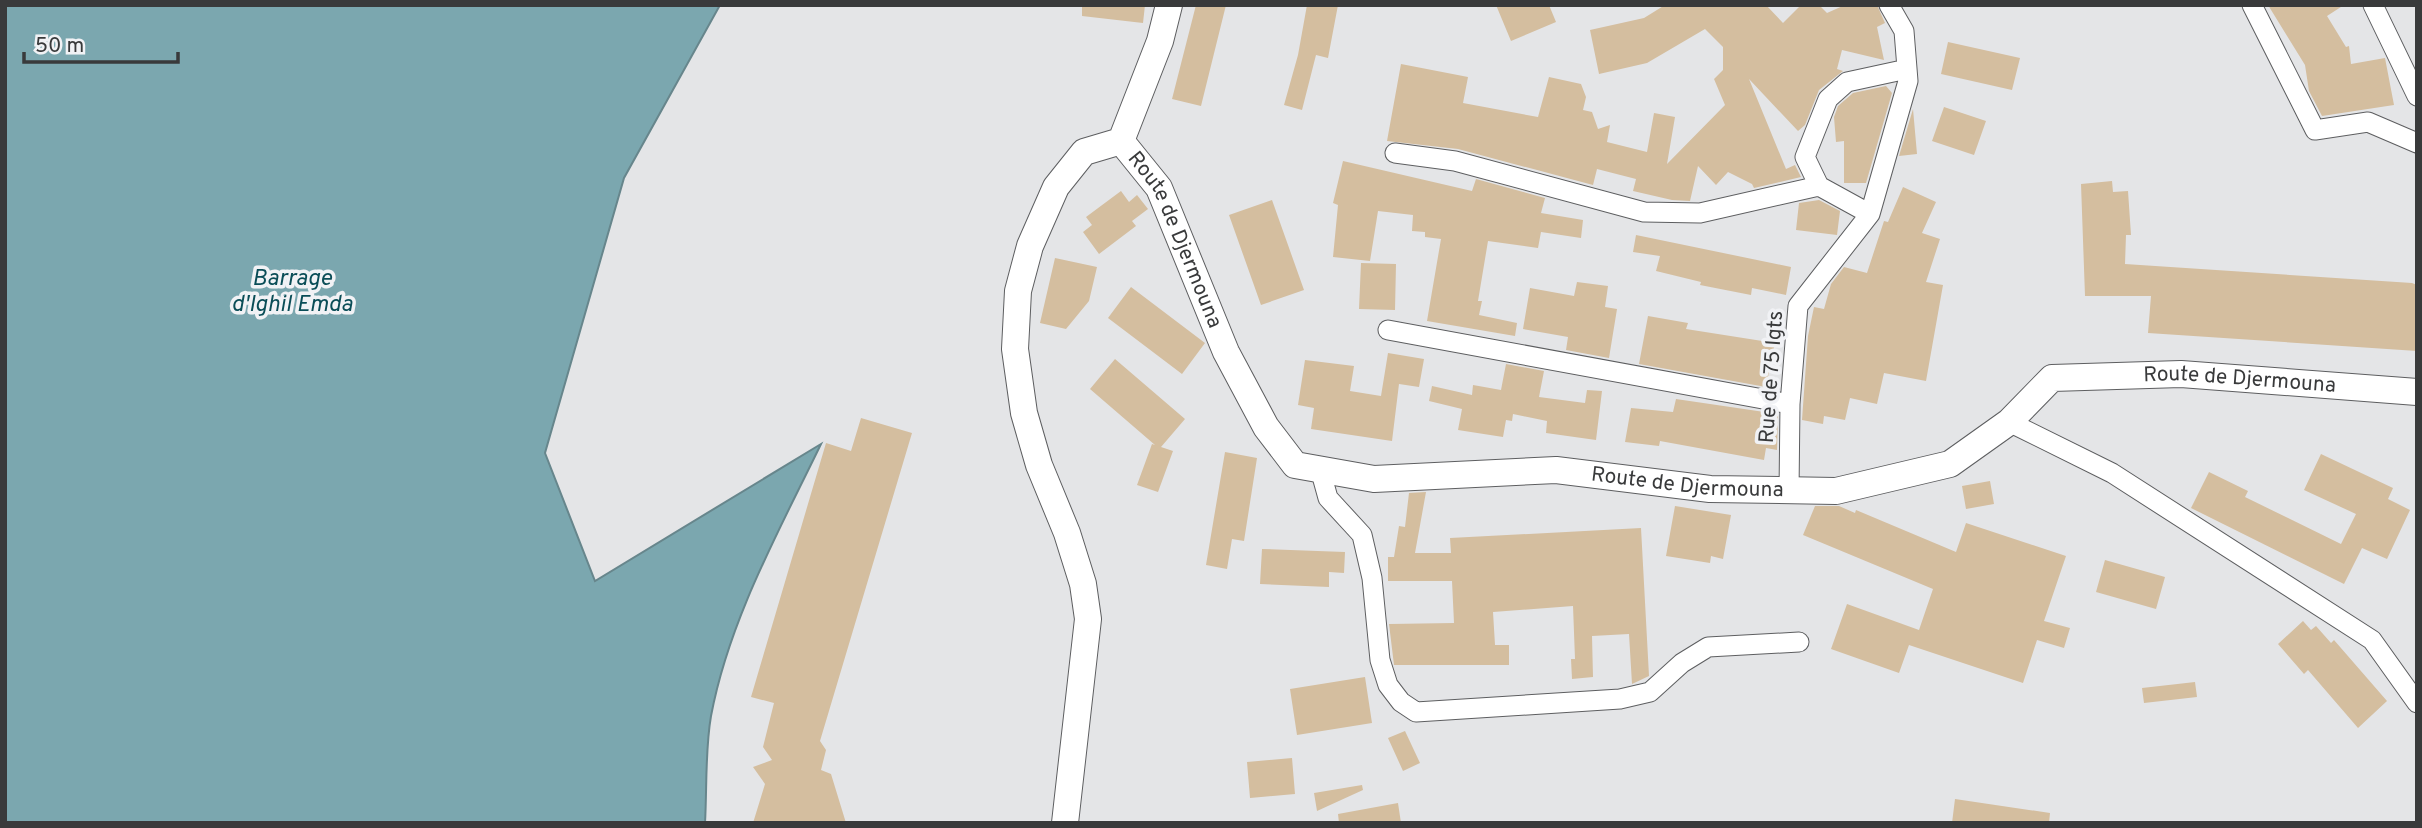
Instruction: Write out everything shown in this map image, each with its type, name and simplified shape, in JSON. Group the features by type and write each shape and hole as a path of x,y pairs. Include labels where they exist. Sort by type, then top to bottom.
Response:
{"street":[{"path":"1065,823 1088,619 1083,584 1068,533 1039,465 1024,413 1015,349 1018,291 1030,246 1056,187 1084,152 1121,141 1160,41 1169,5"},
{"name":"Rue de 75 lgts","path":"1788,492 1790,404 1798,306 1870,214 1908,81 1904,31 1889,5"},
{"path":"2252,5 2315,130 2368,122 2417,143"},
{"path":"2373,5 2417,96"},
{"path":"1870,214 1819,186 1805,156 1828,99 1847,82 1907,69"},
{"name":"Route de Djermouna","path":"1121,141 1159,188 1226,352 1266,427 1295,465 1374,479 1556,470 1710,489 1836,491 1951,464 2009,422 2052,378 2180,374 2417,392"},
{"path":"1395,153 1455,161 1644,212 1700,213 1819,186"},
{"path":"1388,330 1790,404"},
{"path":"2009,422 2112,473 2372,639 2408,682 2417,703"},
{"path":"1320,469 1328,498 1362,536 1373,578 1380,660 1388,685 1401,702 1416,712 1620,699 1650,692 1682,663 1708,647 1799,642"}],"water":[{"name":"Barrage d'Ighil Emda","path":"5,5 720,5 624,178 545,453 595,581 821,444 757,577 719,680 709,729 705,823 5,823"}],"building":[{"path":"1082,5 1145,5 1143,23 1082,16"},
{"path":"1196,5 1226,5 1201,106 1172,99"},
{"path":"1307,5 1338,5 1328,58 1316,55 1302,110 1284,105 1298,55"},
{"path":"1496,5 1549,5 1556,22 1511,41"},
{"path":"1665,5 1766,5 1783,23 1801,5 1819,5 1827,13 1845,5 1877,5 1885,23 1877,27 1884,60 1842,50 1837,69 1843,71 1819,90 1805,125 1798,131 1749,79 1786,169 1795,165 1801,177 1754,188 1752,184 1728,172 1716,185 1698,166 1690,201 1672,200 1633,191 1636,179 1597,169 1593,185 1458,149 1387,141 1401,64 1468,77 1463,103 1538,117 1549,77 1581,84 1586,97 1583,110 1592,112 1598,129 1610,125 1607,142 1647,152 1654,113 1675,117 1667,164 1725,105 1714,79 1723,70 1723,47 1705,29 1647,63 1599,74 1590,30 1644,18"},
{"path":"2268,5 2344,5 2327,16 2346,47 2349,46 2351,64 2385,58 2394,105 2322,116 2309,91 2305,65"},
{"path":"1948,42 2020,58 2012,90 1941,74"},
{"path":"1886,86 1892,93 1866,183 1844,183 1844,141 1836,142 1834,117 1838,106 1853,93"},
{"path":"1944,107 1986,121 1974,155 1932,141"},
{"path":"1913,109 1917,154 1899,156"},
{"path":"1343,161 1472,191 1476,179 1545,198 1541,213 1583,220 1581,238 1541,232 1538,248 1488,241 1478,301 1482,301 1479,315 1517,323 1515,336 1427,321 1441,239 1425,237 1425,232 1412,231 1413,215 1378,211 1370,261 1333,257 1338,205 1333,203"},
{"path":"2112,181 2113,192 2128,191 2131,235 2126,235 2125,264 2412,283 2417,285 2417,351 2148,333 2151,296 2085,296 2081,184"},
{"path":"1903,187 1936,202 1922,233 1940,239 1926,282 1943,285 1926,381 1884,373 1877,404 1850,398 1845,420 1824,416 1823,424 1802,420 1808,336 1814,307 1824,309 1831,284 1844,267 1867,273 1884,221 1888,222"},
{"path":"1121,191 1129,202 1137,195 1148,209 1132,221 1136,226 1099,254 1083,232 1092,225 1086,217"},
{"path":"1272,200 1304,290 1261,305 1229,215"},
{"path":"1819,200 1840,211 1837,235 1796,230 1799,203"},
{"path":"1636,235 1791,267 1786,295 1752,288 1751,295 1700,285 1701,282 1656,271 1660,256 1633,252"},
{"path":"1055,258 1097,267 1089,301 1066,329 1040,323"},
{"path":"1361,263 1396,264 1395,310 1359,309"},
{"path":"1577,282 1608,286 1605,307 1617,309 1609,358 1566,350 1568,337 1523,329 1530,288 1574,296"},
{"path":"1131,287 1205,343 1182,374 1108,318"},
{"path":"1648,316 1688,323 1686,329 1775,343 1766,387 1639,364"},
{"path":"1388,353 1424,359 1419,387 1399,384 1392,441 1311,429 1314,408 1298,405 1305,360 1354,366 1350,391 1381,396"},
{"path":"1115,359 1185,419 1161,447 1173,451 1158,492 1137,485 1152,444 1155,445 1090,389"},
{"path":"1506,364 1544,371 1539,397 1585,403 1587,390 1602,391 1596,440 1546,433 1547,421 1513,414 1512,421 1506,420 1503,437 1458,430 1462,409 1429,401 1432,386 1472,395 1473,385 1501,390"},
{"path":"1676,399 1778,414 1777,450 1766,448 1764,460 1660,441 1659,446 1625,442 1631,408 1673,412"},
{"path":"861,418 912,433 820,741 826,750 821,770 831,774 846,823 753,823 765,784 753,767 772,760 763,747 774,703 751,697 826,443 851,451"},
{"path":"1225,452 1257,458 1244,541 1232,539 1227,569 1206,565"},
{"path":"2321,454 2393,488 2388,499 2410,510 2387,559 2362,548 2344,584 2191,508 2209,472 2248,491 2245,497 2341,544 2356,514 2304,490"},
{"path":"1990,481 1994,504 1966,509 1962,486"},
{"path":"1426,492 1415,553 1451,553 1450,538 1641,528 1649,676 1632,684 1629,634 1592,636 1593,677 1572,679 1571,659 1575,659 1573,606 1493,612 1495,645 1509,645 1509,665 1394,665 1389,624 1454,623 1452,581 1388,581 1388,557 1394,557 1399,526 1405,527 1409,493"},
{"path":"1675,506 1731,515 1723,559 1711,556 1710,563 1666,556"},
{"path":"1815,506 1839,506 1855,513 1856,510 1956,552 1966,523 2066,556 2044,621 2070,628 2064,648 2037,640 2023,683 1909,645 1899,673 1831,649 1847,604 1919,630 1933,589 1803,535"},
{"path":"1262,549 1345,552 1344,573 1329,572 1329,587 1260,584"},
{"path":"2105,560 2165,577 2156,609 2096,592"},
{"path":"2303,621 2311,630 2316,626 2331,643 2334,640 2387,701 2358,728 2308,670 2304,674 2278,644"},
{"path":"1365,677 1372,723 1297,735 1290,689"},
{"path":"2195,682 2197,697 2144,703 2142,688"},
{"path":"1405,731 1420,763 1403,771 1388,738"},
{"path":"1292,758 1295,794 1250,798 1247,762"},
{"path":"1362,785 1363,790 1317,811 1314,793"},
{"path":"1955,799 2050,813 2049,823 1952,823"},
{"path":"1398,803 1401,823 1339,823 1338,814"}]}
